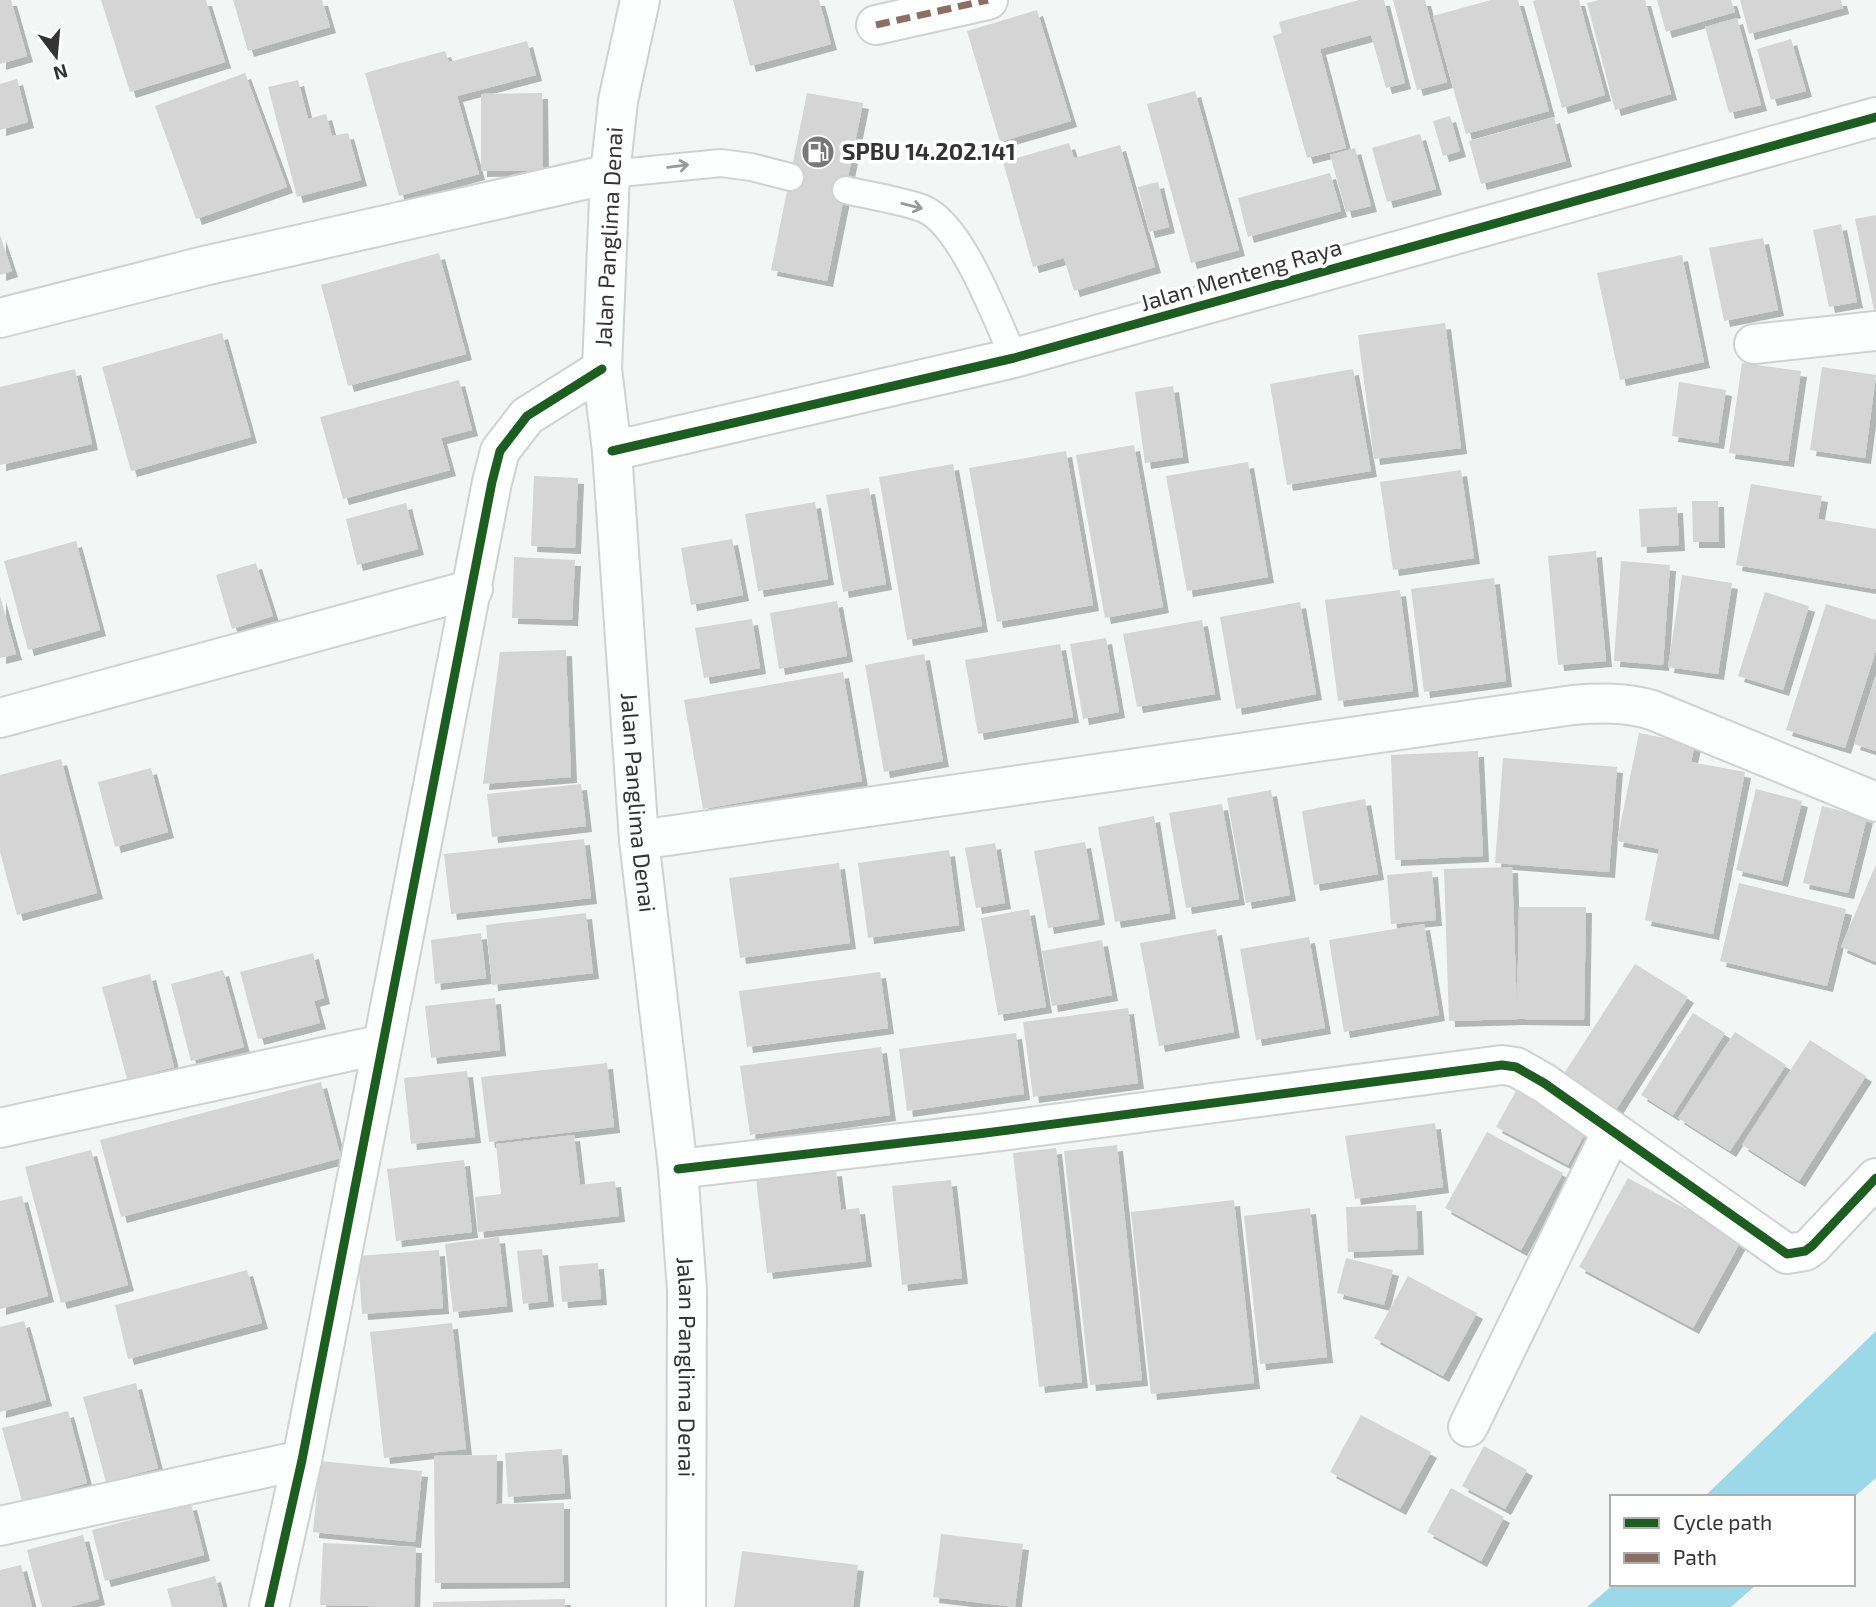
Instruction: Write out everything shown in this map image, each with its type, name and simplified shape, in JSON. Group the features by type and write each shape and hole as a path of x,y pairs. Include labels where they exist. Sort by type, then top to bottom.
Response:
{"street":[{"name":"Jalan Panglima Denai","path":"640,0 618,102 610,174 602,369 612,452 639,840 678,1168 687,1290 685,1607"},
{"path":"876,25 988,0"},
{"name":"Jalan Menteng Raya","path":"612,452 1014,358 1876,117"},
{"path":"0,318 204,266 610,174"},
{"path":"1754,344 1876,331"},
{"path":"269,1607 302,1460 500,451 527,416 602,369"},
{"path":"0,718 473,589"},
{"path":"639,840 1606,702 1630,704 1652,710 1876,802"},
{"path":"0,1128 383,1044"},
{"path":"678,1168 978,1134 1502,1065 1529,1073 1787,1254 1805,1251 1812,1246 1876,1178"},
{"path":"1468,1427 1612,1130"},
{"path":"0,1526 302,1460"}],"lane":[{"path":"610,174 721,163 790,177"},
{"path":"846,190 925,209 944,225 964,252 1014,358"}],"water":[{"path":"1876,1331 1876,1478 1855,1496 1706,1495"},
{"path":"1612,1586 1755,1586 1731,1607 1587,1607"}],"building":[{"path":"0,0 11,0 27,56 0,64"},
{"path":"101,0 206,0 225,62 130,92"},
{"path":"233,0 322,0 330,27 248,51"},
{"path":"733,0 819,0 831,44 750,66"},
{"path":"1359,0 1384,0 1405,83 1386,88 1371,35 1320,49 1346,148 1307,158 1273,36 1282,33 1279,22"},
{"path":"1393,0 1425,0 1447,82 1417,90"},
{"path":"1491,0 1518,0 1549,111 1466,134 1433,16"},
{"path":"1579,0 1605,95 1562,108 1533,1"},
{"path":"1599,0 1645,0 1671,94 1615,110 1587,3"},
{"path":"1657,0 1731,0 1735,12 1666,32"},
{"path":"1740,0 1841,0 1843,8 1749,34"},
{"path":"1037,10 1071,121 1000,142 967,31"},
{"path":"1737,18 1761,105 1729,113 1705,27"},
{"path":"1791,39 1806,91 1771,100 1757,49"},
{"path":"527,41 536,75 457,96 479,174 399,196 365,73 445,51 449,62"},
{"path":"245,73 287,187 196,219 155,106"},
{"path":"17,79 28,122 0,130 0,84"},
{"path":"298,80 308,119 326,114 332,136 348,133 361,180 297,197 268,87"},
{"path":"1195,91 1239,250 1191,263 1147,104"},
{"path":"542,93 543,170 481,171 481,94"},
{"path":"807,93 863,103 827,281 771,270"},
{"path":"1450,116 1460,151 1443,156 1433,121"},
{"path":"1554,117 1566,161 1481,184 1469,141"},
{"path":"1420,134 1436,189 1387,202 1372,148"},
{"path":"1069,143 1074,158 1120,145 1155,267 1074,291 1064,258 1033,267 1003,162"},
{"path":"1355,148 1371,206 1346,212 1330,155"},
{"path":"1330,173 1341,211 1248,237 1238,198"},
{"path":"1158,182 1169,227 1149,232 1138,187"},
{"path":"1876,215 1876,314 1875,315 1855,219"},
{"path":"1841,224 1857,302 1829,307 1813,230"},
{"path":"0,235 12,271 0,275"},
{"path":"1763,238 1778,310 1724,321 1709,248"},
{"path":"439,253 466,354 348,386 321,285"},
{"path":"1682,255 1704,362 1620,380 1597,273"},
{"path":"1445,323 1461,448 1374,459 1358,335"},
{"path":"222,333 251,437 131,471 102,367"},
{"path":"1742,363 1801,371 1788,461 1729,453"},
{"path":"1822,367 1876,375 1865,458 1810,450"},
{"path":"75,369 92,444 0,465 0,387"},
{"path":"1353,369 1371,471 1287,485 1270,384"},
{"path":"459,380 472,430 441,438 450,470 343,499 320,417"},
{"path":"1679,382 1726,390 1718,443 1672,436"},
{"path":"1173,386 1183,457 1145,463 1135,392"},
{"path":"1134,445 1163,607 1105,618 1076,455"},
{"path":"1066,451 1093,605 997,622 969,468"},
{"path":"1248,462 1268,577 1187,591 1166,476"},
{"path":"953,464 982,626 907,640 879,477"},
{"path":"1461,470 1474,558 1393,570 1380,482"},
{"path":"534,476 578,478 575,548 531,546"},
{"path":"1751,484 1822,496 1818,519 1876,529 1876,589 1736,565"},
{"path":"869,488 886,584 843,592 826,495"},
{"path":"1692,501 1718,501 1719,542 1693,542"},
{"path":"815,502 828,579 758,591 745,514"},
{"path":"406,503 418,549 357,565 346,519"},
{"path":"1677,507 1679,545 1641,547 1639,509"},
{"path":"732,539 743,595 691,605 681,548"},
{"path":"76,541 100,630 28,650 4,561"},
{"path":"1596,551 1606,661 1558,665 1548,556"},
{"path":"514,557 575,560 572,620 512,618"},
{"path":"1621,561 1670,565 1663,665 1614,661"},
{"path":"256,563 273,616 232,629 216,575"},
{"path":"1682,575 1732,583 1718,674 1668,667"},
{"path":"1494,578 1506,681 1424,692 1411,589"},
{"path":"1400,590 1413,691 1338,701 1325,600"},
{"path":"1765,592 1809,606 1783,690 1738,676"},
{"path":"0,596 16,654 0,658"},
{"path":"837,601 847,656 779,669 770,613"},
{"path":"1300,602 1316,694 1236,709 1220,617"},
{"path":"1826,604 1876,620 1876,650 1845,748 1786,730"},
{"path":"752,619 760,668 704,678 695,628"},
{"path":"1202,620 1215,694 1137,707 1123,634"},
{"path":"1106,638 1119,712 1083,719 1070,644"},
{"path":"1060,644 1073,717 978,734 965,660"},
{"path":"566,650 571,777 483,784 500,652"},
{"path":"924,654 943,761 884,772 865,665"},
{"path":"843,672 862,781 703,809 684,700"},
{"path":"1876,677 1876,751 1854,744"},
{"path":"1639,733 1695,744 1691,762 1745,772 1713,934 1645,920 1659,849 1617,841"},
{"path":"1478,751 1483,856 1395,860 1391,755"},
{"path":"1503,758 1617,767 1609,872 1495,863"},
{"path":"61,759 97,893 17,915 0,852 0,775"},
{"path":"151,768 168,832 115,847 98,782"},
{"path":"581,784 586,826 492,837 487,794"},
{"path":"1756,789 1802,801 1782,881 1736,870"},
{"path":"1271,790 1290,895 1246,903 1227,798"},
{"path":"1365,799 1378,874 1314,885 1302,811"},
{"path":"1222,804 1239,899 1186,908 1169,813"},
{"path":"1822,806 1867,817 1848,893 1803,883"},
{"path":"1154,816 1170,913 1115,922 1098,827"},
{"path":"584,839 591,898 451,914 444,854"},
{"path":"1085,842 1099,919 1048,928 1034,851"},
{"path":"995,843 1005,903 976,908 965,848"},
{"path":"949,850 959,925 868,938 858,863"},
{"path":"839,863 850,943 740,958 729,878"},
{"path":"1876,864 1876,962 1841,947"},
{"path":"1512,867 1517,1012 1519,907 1586,907 1584,1020 1449,1021 1444,869"},
{"path":"1432,871 1436,920 1391,924 1387,875"},
{"path":"1739,883 1846,909 1827,986 1720,961"},
{"path":"1029,909 1046,1007 998,1015 981,918"},
{"path":"586,913 593,973 492,985 486,925"},
{"path":"1424,924 1439,1015 1344,1032 1329,940"},
{"path":"1216,929 1234,1032 1159,1046 1140,943"},
{"path":"481,933 486,978 435,984 431,940"},
{"path":"1309,937 1325,1028 1256,1040 1240,949"},
{"path":"1102,940 1112,995 1052,1006 1042,951"},
{"path":"313,953 324,998 314,1001 320,1023 258,1039 240,972"},
{"path":"1635,964 1688,997 1617,1108 1563,1075"},
{"path":"223,970 244,1047 191,1061 171,984"},
{"path":"880,972 888,1028 747,1047 739,991"},
{"path":"150,974 174,1067 127,1079 102,987"},
{"path":"495,998 500,1050 431,1058 425,1006"},
{"path":"1128,1008 1138,1083 1033,1097 1023,1022"},
{"path":"1693,1013 1725,1033 1673,1115 1641,1095"},
{"path":"1735,1032 1786,1065 1730,1151 1678,1118"},
{"path":"1016,1033 1024,1094 907,1111 899,1049"},
{"path":"1810,1040 1866,1076 1799,1181 1742,1145"},
{"path":"881,1047 890,1115 750,1135 740,1066"},
{"path":"607,1063 614,1127 489,1142 481,1077"},
{"path":"467,1071 475,1137 411,1144 404,1078"},
{"path":"321,1082 341,1158 121,1217 100,1140"},
{"path":"1516,1091 1587,1130 1568,1165 1496,1127"},
{"path":"1435,1123 1443,1187 1355,1199 1345,1136"},
{"path":"1487,1132 1563,1173 1521,1250 1445,1208"},
{"path":"574,1135 580,1185 615,1181 619,1216 478,1232 475,1197 501,1194 496,1144"},
{"path":"1117,1145 1142,1380 1090,1385 1064,1151"},
{"path":"1056,1148 1082,1382 1039,1387 1013,1153"},
{"path":"91,1150 128,1285 61,1303 25,1167"},
{"path":"464,1160 472,1232 396,1241 387,1169"},
{"path":"836,1170 841,1210 859,1208 866,1261 767,1273 756,1179"},
{"path":"1628,1178 1742,1239 1693,1328 1579,1267"},
{"path":"951,1180 962,1278 902,1285 892,1186"},
{"path":"22,1196 48,1296 0,1309 0,1201"},
{"path":"1234,1200 1254,1383 1151,1394 1131,1212"},
{"path":"1416,1205 1418,1249 1348,1252 1346,1207"},
{"path":"1310,1208 1327,1357 1260,1364 1244,1216"},
{"path":"499,1237 507,1306 453,1312 445,1244"},
{"path":"542,1249 548,1301 523,1304 517,1251"},
{"path":"439,1250 443,1308 362,1314 358,1256"},
{"path":"1346,1258 1393,1270 1384,1305 1337,1293"},
{"path":"598,1263 601,1299 562,1302 559,1266"},
{"path":"247,1270 262,1323 128,1359 115,1305"},
{"path":"1408,1276 1477,1313 1443,1376 1374,1338"},
{"path":"24,1321 46,1400 0,1412 0,1327"},
{"path":"452,1323 466,1449 384,1458 370,1332"},
{"path":"136,1383 158,1468 106,1482 83,1397"},
{"path":"68,1411 87,1483 22,1501 2,1428"},
{"path":"1361,1415 1431,1452 1400,1509 1330,1472"},
{"path":"1484,1446 1527,1470 1505,1509 1462,1486"},
{"path":"562,1449 565,1493 508,1497 505,1453"},
{"path":"497,1455 496,1504 564,1503 564,1582 435,1583 434,1456"},
{"path":"320,1461 422,1471 415,1542 313,1532"},
{"path":"1451,1488 1504,1517 1481,1561 1427,1532"},
{"path":"191,1504 204,1555 105,1581 92,1530"},
{"path":"941,1534 1023,1544 1015,1607 933,1597"},
{"path":"83,1535 99,1599 69,1607 42,1607 27,1550"},
{"path":"323,1543 416,1547 414,1607 320,1605"},
{"path":"742,1551 858,1565 853,1607 734,1607"},
{"path":"21,1565 32,1607 0,1607 0,1570"},
{"path":"215,1576 223,1607 172,1607 167,1589"},
{"path":"565,1599 565,1607 433,1607 433,1602"}],"marked path":[{"path":"876,25 988,0"}],"cycle path":[{"path":"612,451 1014,358 1876,117"},
{"path":"269,1607 302,1460 500,451 527,416 602,369"},
{"path":"678,1169 978,1134 1502,1065 1516,1067 1544,1083 1787,1254 1805,1251 1812,1246 1876,1178"}],"place":[{"name":"SPBU 14.202.141","path":"818,152"}]}
